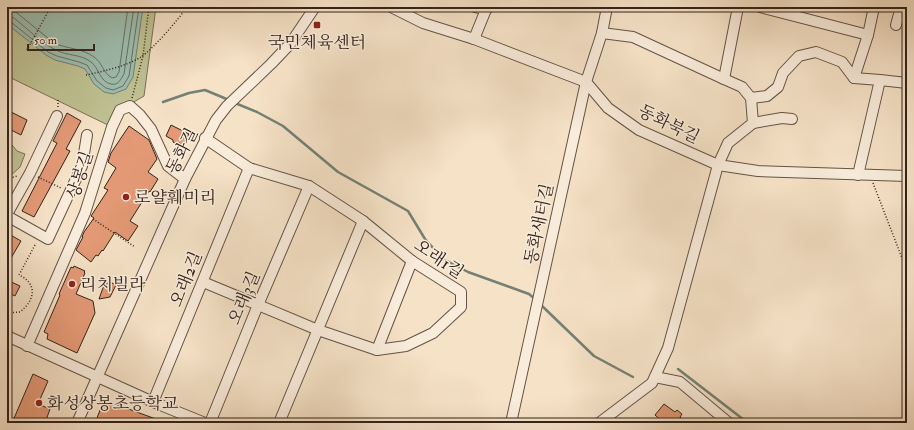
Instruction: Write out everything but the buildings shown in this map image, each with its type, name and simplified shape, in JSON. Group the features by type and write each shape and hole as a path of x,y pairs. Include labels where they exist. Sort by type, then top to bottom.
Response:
{"street":[{"name":"동화길","path":"77,423 185,179 205,138 227,106 290,44 315,7"},
{"name":"동화북길","path":"392,7 405,10 423,23 474,39 586,82 608,108 639,130 718,165 758,171 870,176 907,176"},
{"path":"474,39 487,8 475,7"},
{"name":"동화새터길","path":"512,423 586,82 602,33 608,7"},
{"path":"724,79 738,7"},
{"path":"760,7 868,35"},
{"path":"854,78 868,35 874,7"},
{"path":"896,25 901,7"},
{"path":"602,33 633,37 742,87 751,98 753,124"},
{"path":"751,98 768,96 778,87 783,73 799,56 816,52 842,62 854,78 907,83"},
{"path":"858,175 880,80"},
{"path":"130,106 140,115 151,129 168,166 185,179"},
{"name":"상봉길","path":"27,346 85,213 112,127 120,110 130,106"},
{"path":"57,116 30,173 7,215 46,239 82,166 87,135"},
{"path":"599,423 652,382 655,377 668,348 718,165 728,143 753,124 782,118 792,119"},
{"name":"오래1길","path":"202,282 318,330 377,350 406,346 433,333 461,307 461,292 412,261 363,221 309,186 249,168 205,138"},
{"name":"오래2길","path":"153,402 249,168"},
{"name":"오래3길","path":"210,423 258,304 309,186"},
{"path":"279,423 363,221"},
{"path":"377,350 412,261"},
{"path":"7,336 153,402 204,423"},
{"path":"655,377 680,382 729,423"}],"path":[{"path":"130,106 143,56 149,7"},
{"path":"86,75 112,69 143,56 177,21 187,7"},
{"path":"27,50 49,10"},
{"path":"30,173 70,192"},
{"path":"870,176 907,271"},
{"path":"85,213 135,247"},
{"path":"7,312 20,312 31,298 32,287 26,278 19,275 46,239"}],"green space":[{"path":"7,7 156,7 144,96 120,110 112,127 7,76"},
{"path":"7,139 17,151 25,154 20,167 7,179"}],"water":[{"path":"7,7 143,7 133,77 126,89 113,94 104,92 94,84 85,69 55,60 46,55 7,24"}],"waterway":[{"path":"163,102 189,93 205,90 229,100"},
{"path":"235,103 257,112 283,126 338,172 408,211 425,239 443,259 468,272 529,294 535,299"},
{"path":"540,304 594,356 633,377"},
{"path":"678,369 748,423"}],"place":[{"name":"국민체육센터","path":"317,25"},
{"name":"로얄훼미리","path":"126,197"},
{"name":"리치빌라","path":"72,284"},
{"name":"화성상봉초등학교","path":"39,403"}]}
